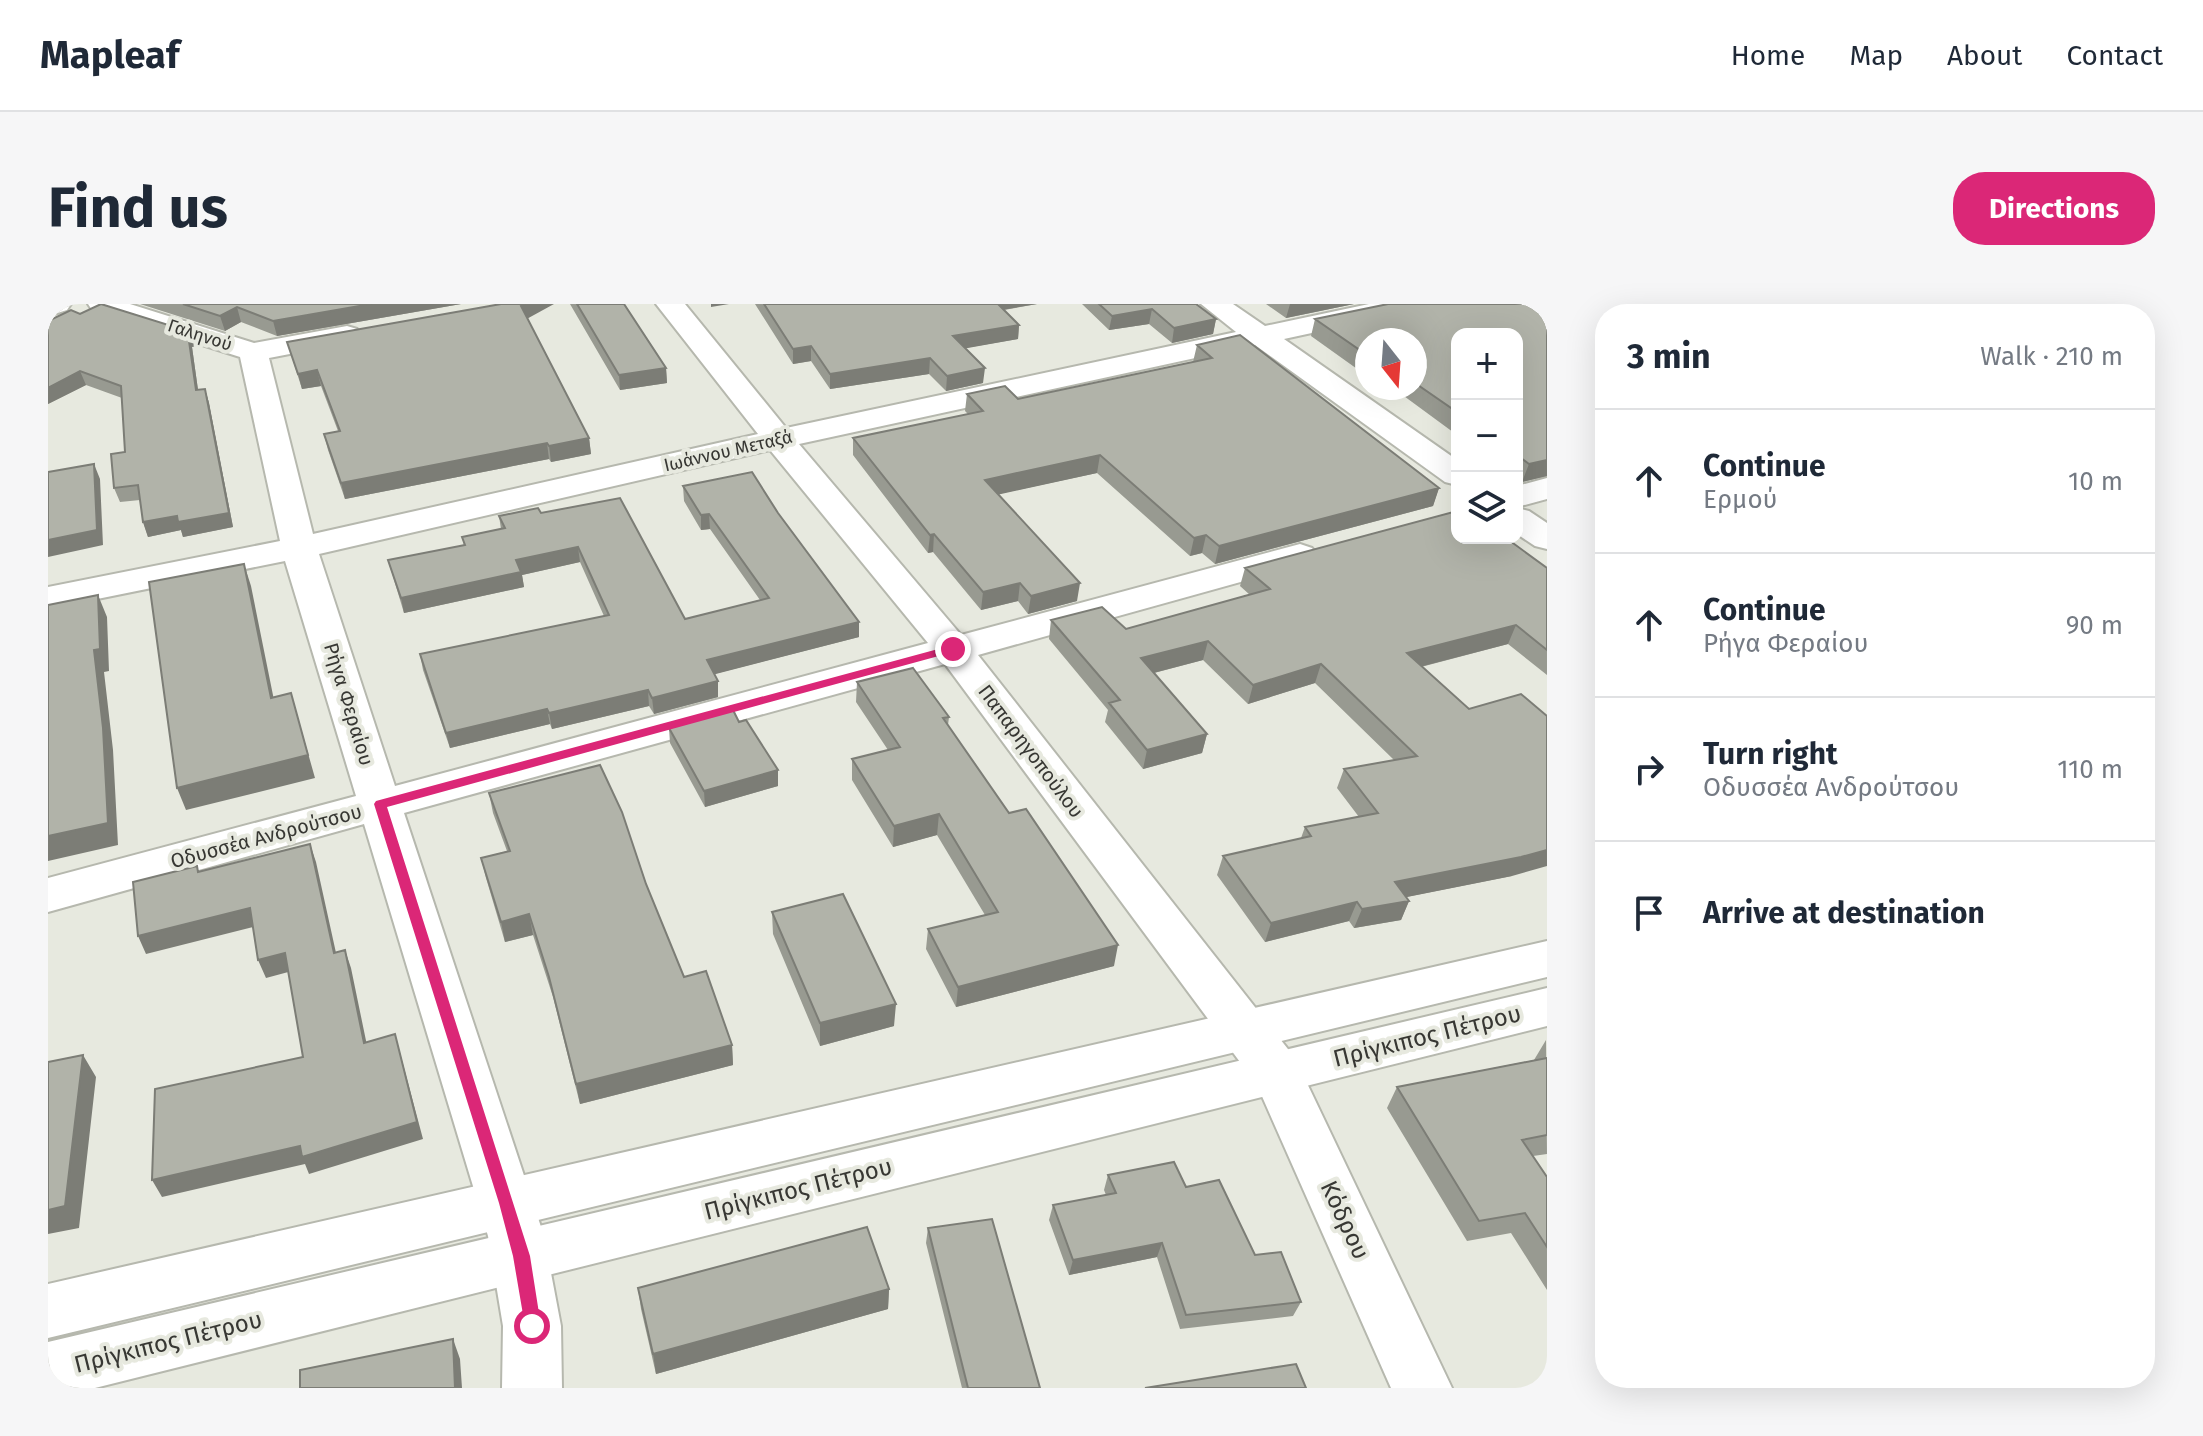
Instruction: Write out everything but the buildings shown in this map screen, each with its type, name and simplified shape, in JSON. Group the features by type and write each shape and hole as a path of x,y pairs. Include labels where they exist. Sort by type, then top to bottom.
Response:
{"street":[{"path":"48,308 57,304"},
{"name":"Γαληνού","path":"102,304 253,352"},
{"name":"Παπαρηγοπούλου","path":"670,304 953,649 1262,1053"},
{"path":"1215,304 1453,472"},
{"name":"Ιωάννου Μεταξά","path":"48,598 299,548 778,439 1408,304"},
{"path":"253,352 374,330"},
{"name":"Ρήγα Φεραίου","path":"253,352 299,548 515,1232 532,1326 532,1388"},
{"path":"1523,495 1547,488"},
{"path":"1523,522 1547,539"},
{"name":"Οδυσσέα Ανδρούτσου","path":"48,895 1335,546"},
{"name":"Πρίγκιπος Πέτρου","path":"1262,1053 1547,959"},
{"name":"Πρίγκιπος Πέτρου","path":"48,1371 515,1232 1262,1053 1547,1007"},
{"name":"Κόδρου","path":"1262,1053 1422,1388"},
{"name":"Πρίγκιπος Πέτρου","path":"48,1311 515,1232"}],"route":[{"path":"532,1326 521,1256 507,1203 380,804 953,649"}]}
